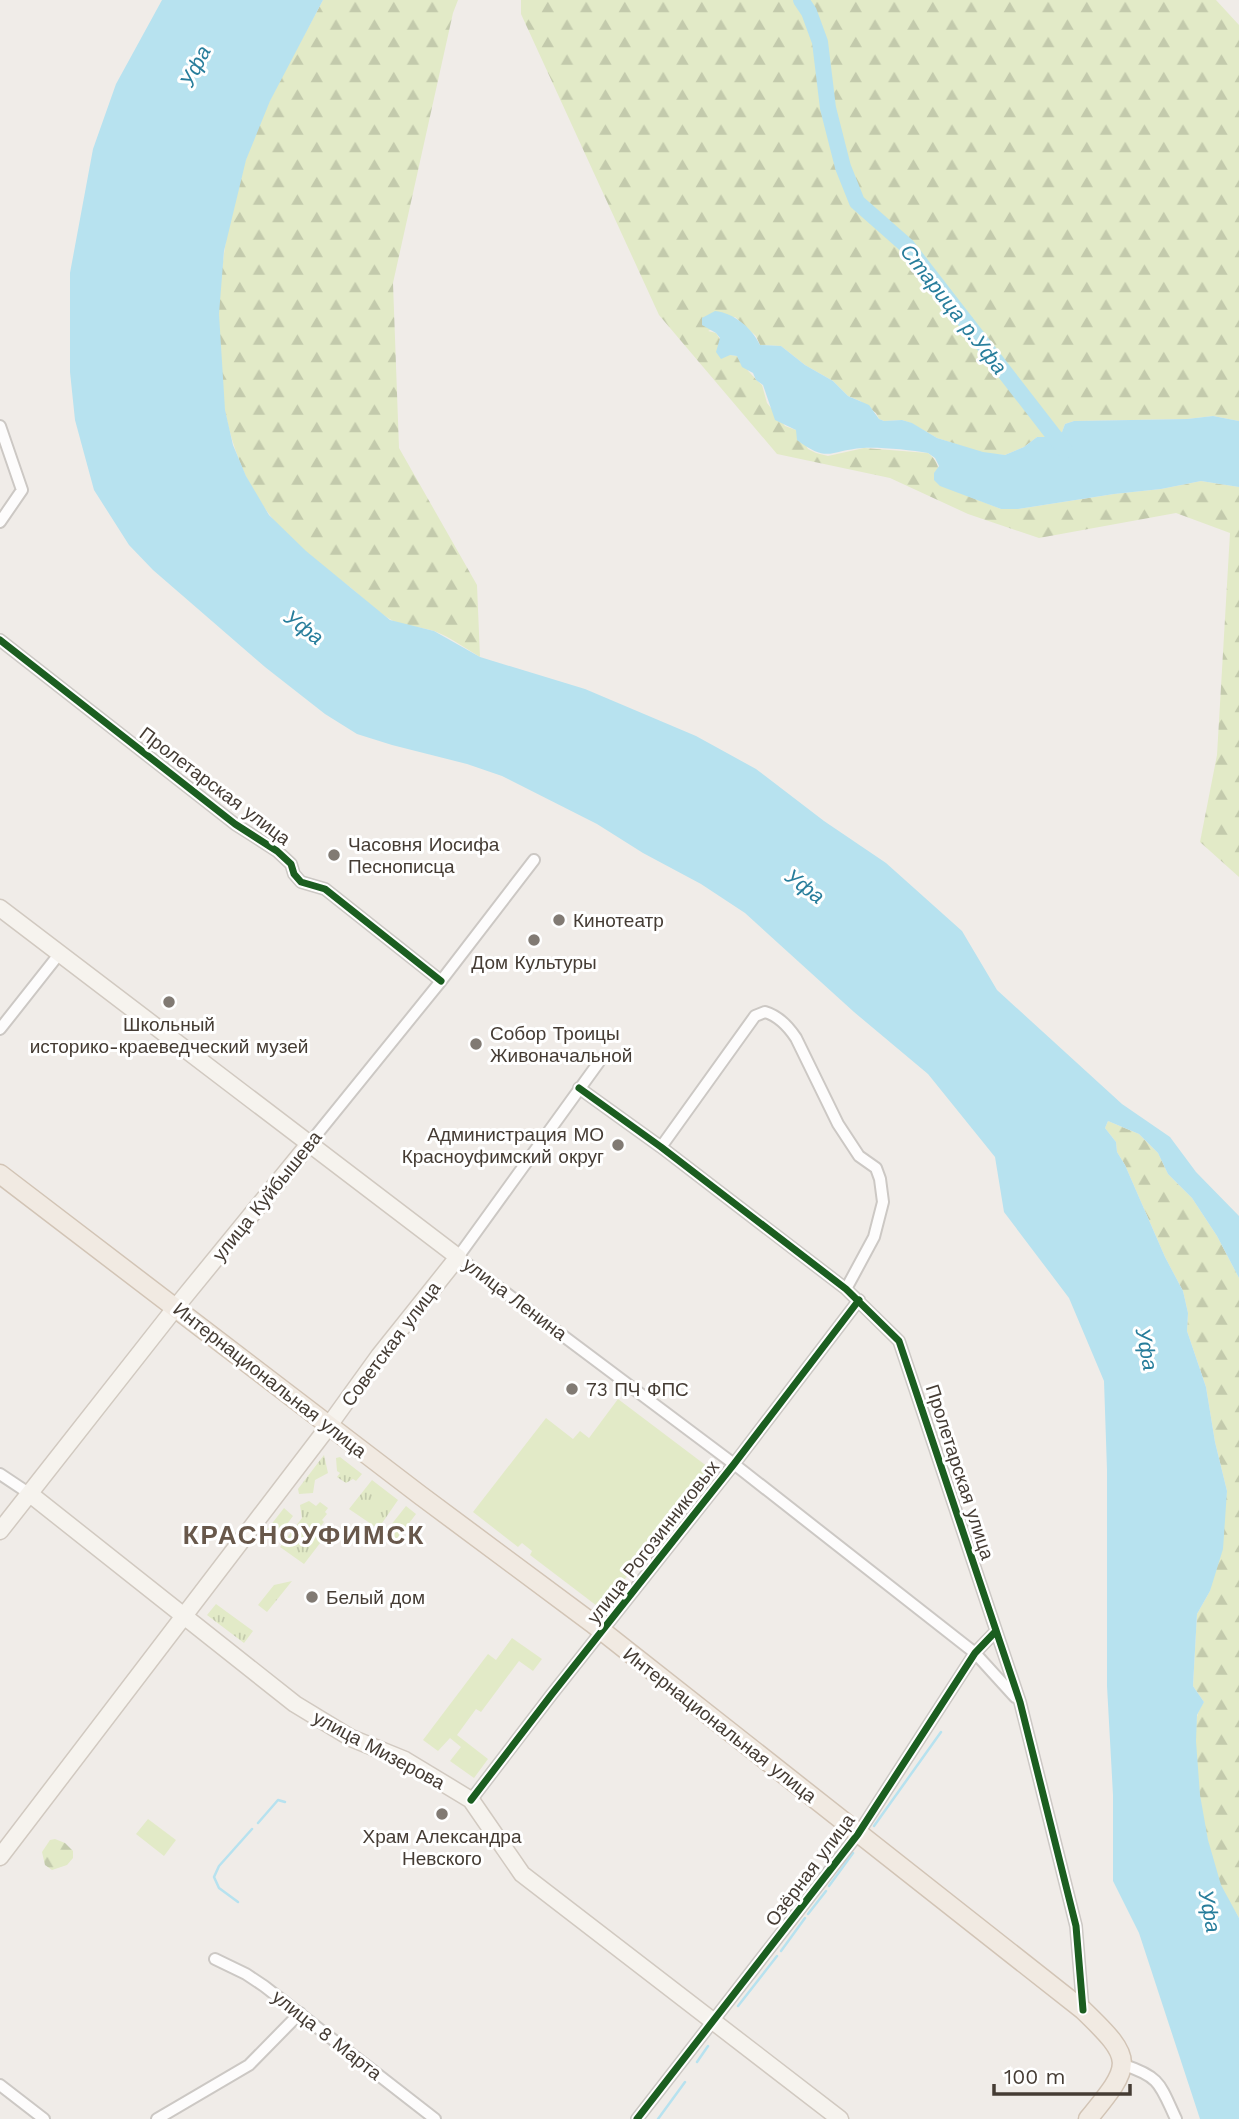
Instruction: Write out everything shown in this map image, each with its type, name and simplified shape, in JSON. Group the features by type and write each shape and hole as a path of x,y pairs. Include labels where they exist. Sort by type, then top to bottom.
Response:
{"main road":[{"name":"улица Ленина","path":"0,908 458,1257"},
{"name":"улица Куйбышева","path":"0,1531 176,1307 309,1144"},
{"name":"Интернациональная улица","path":"0,1174 603,1632 1083,2010 1115,2042 1124,2066"},
{"name":"Советская улица","path":"0,1857 379,1356 458,1257"},
{"name":"улица Мизерова","path":"30,1494 295,1704 351,1738 405,1760 471,1801 522,1874 840,2119"},
{"path":"1088,2119 1118,2081 1124,2066"}],"street":[{"path":"0,426 22,490 0,522"},
{"name":"Пролетарская улица","path":"0,640 235,824 277,851 291,864 294,874 301,882 325,888 441,981"},
{"name":"улица Куйбышева","path":"309,1144 441,981 534,860"},
{"path":"0,1029 60,953"},
{"path":"661,1147 755,1016 762,1013 776,1016 791,1031 838,1124 859,1156 876,1168 880,1179 883,1202 874,1237 846,1289"},
{"name":"Советская улица","path":"458,1257 599,1062"},
{"name":"Пролетарская улица","path":"579,1088 661,1147 846,1289 899,1341 1020,1702 1076,1926 1083,2010"},
{"name":"улица Ленина","path":"458,1257 734,1464 975,1653 1020,1702"},
{"name":"улица Рогозинниковых","path":"471,1801 859,1300"},
{"name":"улица Мизерова","path":"0,1474 30,1494"},
{"name":"Озёрная улица","path":"637,2119 858,1834 975,1653 996,1631"},
{"name":"улица 8 Марта","path":"215,1959 246,1974 300,2013 435,2119"},
{"path":"157,2119 249,2064 300,2013"},
{"path":"1124,2066 1144,2071 1154,2078 1176,2119"},
{"path":"0,2085 44,2119"}],"green space":[{"path":"323,0 458,0 393,283 399,448 477,585 480,657 440,633 388,618 318,563 269,514 246,476 231,435 222,389 218,343 219,295 234,203 245,162 261,120"},
{"path":"521,0 1216,0 1239,25 1239,421 1213,416 1074,421 1065,424 1062,432 1049,437 1037,437 1024,447 1005,455 983,453 937,438 902,420 879,419 876,413 860,401 848,396 833,381 805,365 781,346 760,345 756,336 735,317 708,331 716,333 730,355 737,356 762,385 767,403 785,426 796,430 808,449 828,456 864,448 928,453 937,464 940,485 1001,509 1018,509 1161,489 1201,481 1239,487 1239,877 1200,842 1217,755 1230,533 1176,513 1039,538 968,514 890,478 777,454 659,315 521,14"},
{"path":"1108,1121 1139,1134 1158,1153 1168,1174 1192,1198 1217,1236 1239,1278 1239,1918 1220,1884 1205,1825 1195,1734 1197,1715 1204,1702 1193,1686 1197,1614 1210,1591 1227,1491 1206,1387 1187,1331 1188,1313 1183,1291 1117,1152 1116,1142 1105,1128"},
{"path":"618,1399 712,1470 601,1609 530,1555 532,1551 522,1543 518,1547 473,1512 546,1418 573,1439 580,1431 589,1438"},
{"path":"324,1455 328,1473 315,1480 313,1493 299,1494 298,1489"},
{"path":"340,1457 362,1474 356,1481 353,1479 346,1483 337,1477 340,1473 337,1471 336,1458"},
{"path":"372,1480 398,1500 380,1526 374,1526 349,1509"},
{"path":"309,1501 316,1506 320,1502 328,1508 322,1520 324,1522 316,1532 324,1538 304,1564 280,1547 302,1518 300,1505"},
{"path":"406,1506 416,1514 395,1542 387,1535 387,1530"},
{"path":"284,1508 293,1516 273,1543 263,1535"},
{"path":"292,1581 267,1612 258,1605 274,1585"},
{"path":"216,1604 253,1631 244,1643 207,1615"},
{"path":"512,1638 542,1659 533,1671 519,1661 481,1712 476,1709 457,1735 488,1759 474,1778 450,1761 461,1747 450,1738 438,1751 423,1740 488,1654 496,1660"},
{"path":"148,1819 176,1840 164,1856 136,1834"},
{"path":"50,1840 65,1843 73,1851 73,1858 67,1865 52,1870 45,1865 42,1852"}],"water":[{"name":"Уфа","path":"162,0 323,0 270,101 246,160 224,251 219,314 225,410 233,445 246,476 269,515 306,551 390,620 434,631 480,657 585,689 696,736 756,769 824,821 886,863 962,931 997,990 1122,1104 1170,1137 1196,1172 1239,1216 1239,1278 1217,1236 1192,1198 1168,1174 1158,1153 1139,1134 1108,1121 1105,1128 1116,1142 1117,1152 1183,1291 1188,1313 1187,1331 1206,1387 1227,1491 1223,1549 1210,1591 1197,1614 1193,1686 1204,1702 1197,1715 1196,1741 1200,1795 1208,1840 1221,1885 1239,1918 1239,2119 1200,2119 1139,1933 1113,1881 1113,1795 1107,1686 1107,1470 1104,1381 1069,1298 1004,1212 995,1157 928,1074 854,1012 745,913 701,884 643,853 597,824 502,776 357,734 325,714 265,667 153,570 129,545 94,490 75,420 70,372 70,273 93,149 116,84"},
{"path":"715,311 742,322 760,345 781,346 805,365 833,381 848,396 869,405 879,419 912,423 937,438 983,452 1005,455 1024,447 1037,437 1049,437 1062,432 1065,424 1074,421 1213,416 1239,421 1239,487 1201,481 1161,489 1018,509 1001,509 940,486 934,480 934,473 939,466 935,458 928,453 870,448 830,454 816,452 797,440 796,430 775,420 763,385 756,380 753,373 742,367 737,356 730,355 721,359 716,352 720,338 702,325 702,318"}],"waterway":[{"name":"Старица р.Уфа","path":"801,0 809,12 820,42 828,108 843,167 857,202 907,246 1065,450"},
{"path":"874,1826 941,1732"},
{"path":"258,1823 278,1800 285,1802"},
{"path":"238,1902 219,1888 214,1877 219,1866 252,1829"},
{"path":"829,1886 853,1853"},
{"path":"808,1914 826,1891"},
{"path":"781,1951 805,1918"},
{"path":"738,2006 777,1956"},
{"path":"697,2062 708,2046"},
{"path":"658,2119 685,2082"}],"cycle path":[{"path":"0,640 235,824 277,851 291,864 294,874 301,882 325,889 441,981"},
{"path":"579,1088 661,1147 846,1289 899,1341 1020,1702 1076,1926 1083,2010"},
{"path":"471,1800 859,1300"},
{"path":"637,2119 858,1834 975,1653 996,1631"}],"place":[{"name":"Часовня Иосифа Песнописца","path":"334,855"},
{"name":"Кинотеатр","path":"559,920"},
{"name":"Дом Культуры","path":"534,940"},
{"name":"Школьный историко-краеведческий музей","path":"169,1002"},
{"name":"Собор Троицы Живоначальной","path":"476,1044"},
{"name":"Администрация МО Красноуфимский округ","path":"618,1145"},
{"name":"73 ПЧ ФПС","path":"572,1389"},
{"name":"Белый дом","path":"312,1597"},
{"name":"Храм Александра Невского","path":"442,1814"}],"district":[{"name":"КРАСНОУФИМСК","path":"304,1535"}]}
